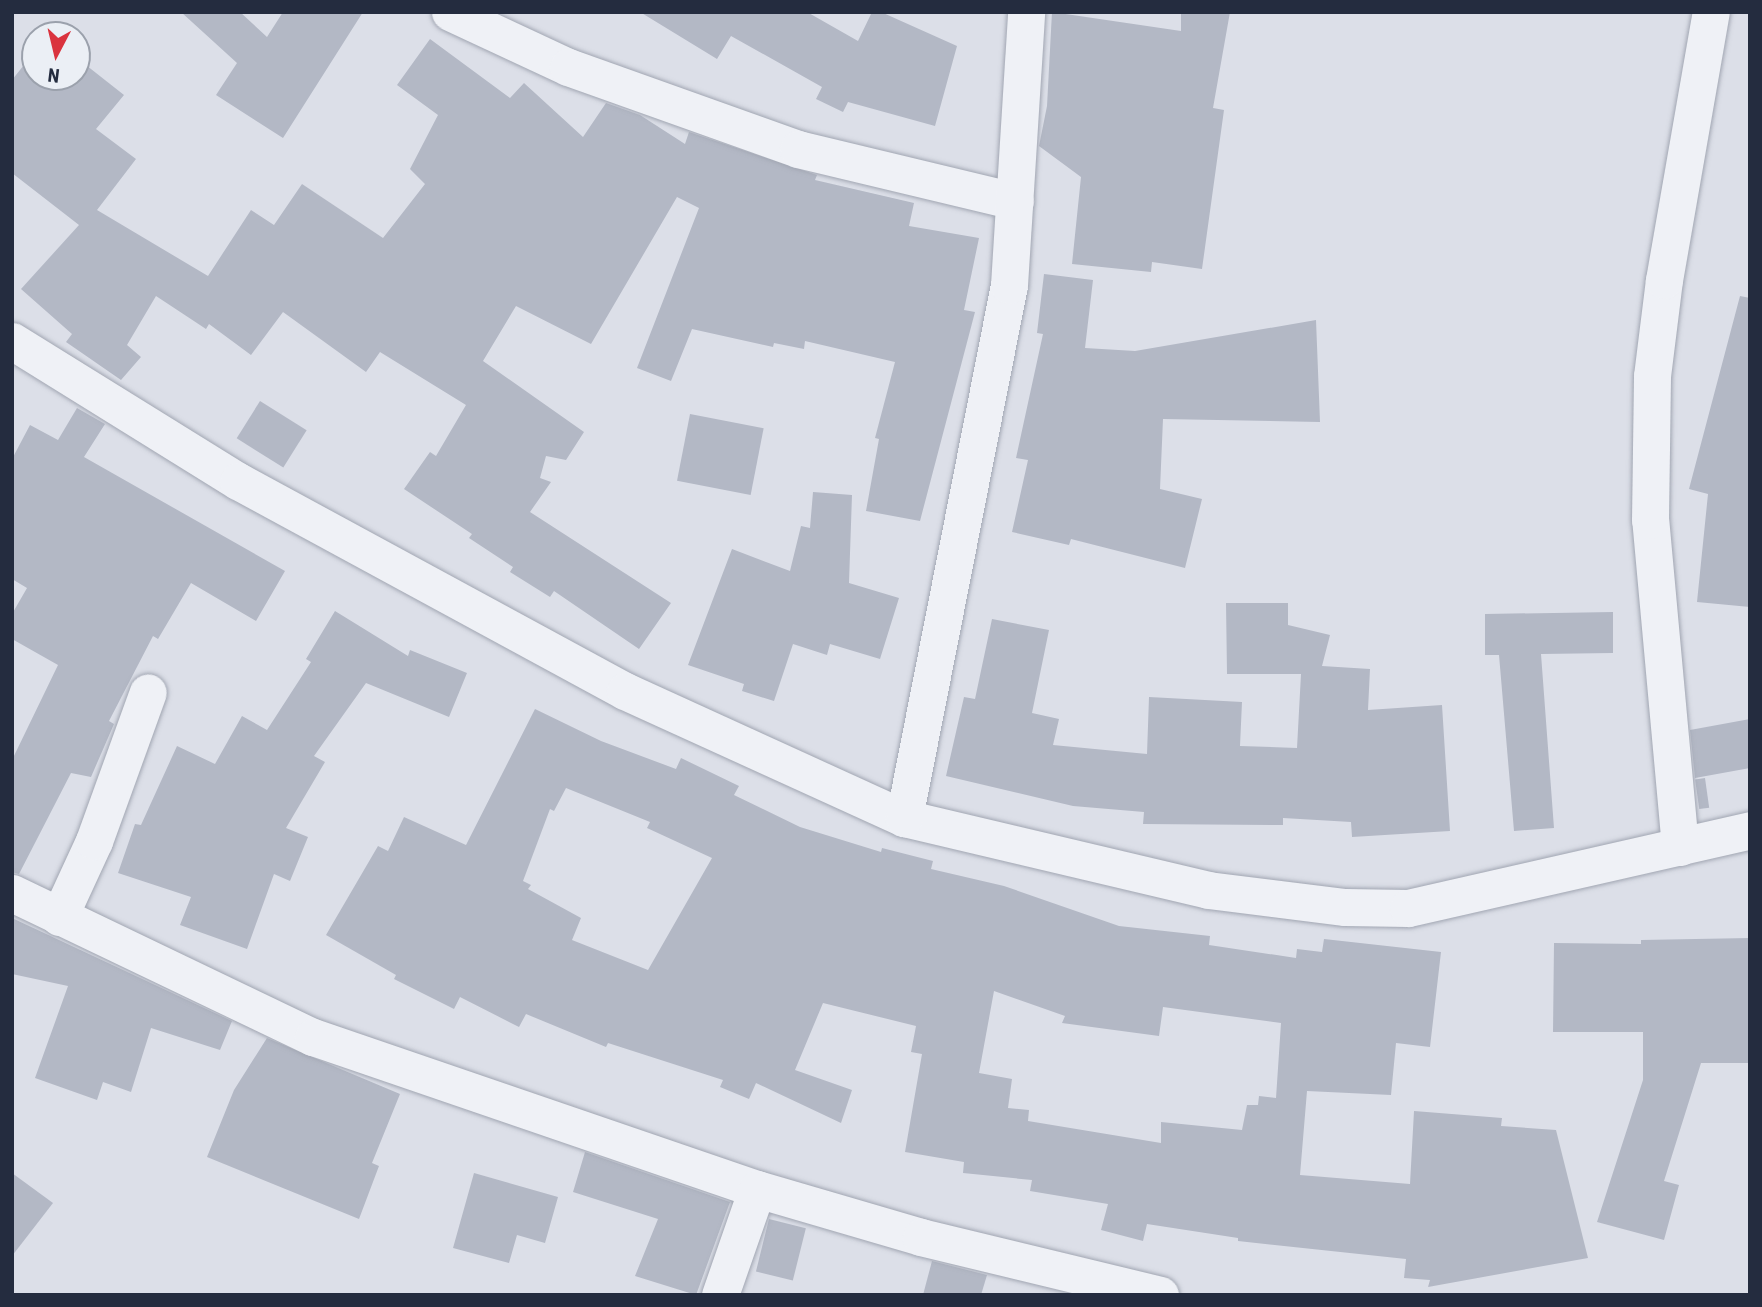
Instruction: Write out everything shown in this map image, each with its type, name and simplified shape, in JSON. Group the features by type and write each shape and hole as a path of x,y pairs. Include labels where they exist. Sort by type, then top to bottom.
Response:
{"street":[{"path":"450,12 568,67 798,149 1015,201"},
{"path":"904,818 1009,285 1026,12"},
{"path":"1680,848 1650,520 1652,376 1664,280 1711,12"},
{"path":"12,341 238,481 625,691 904,818 1208,890 1345,907 1408,908 1750,830"},
{"path":"59,917 94,841 148,692"},
{"path":"12,894 313,1037 757,1189 921,1237 1160,1295"},
{"path":"720,1295 757,1189"}],"building":[{"path":"181,12 240,12 267,37 283,12 363,12 283,138 216,95 237,63"},
{"path":"640,12 807,12 858,41 872,12 881,12 957,46 935,126 848,102 843,112 816,99 822,87 731,36 717,59"},
{"path":"1052,12 1181,31 1181,12 1230,12 1213,108 1224,110 1202,269 1152,262 1151,272 1072,264 1081,177 1039,146 1047,106"},
{"path":"430,39 510,98 524,83 583,137 606,103 640,115 685,144 689,132 817,175 815,180 914,203 909,226 979,238 964,310 975,312 920,521 866,511 879,439 875,438 895,362 805,341 804,349 774,343 773,347 692,329 671,381 637,368 699,208 677,197 591,344 516,306 483,361 584,432 566,460 546,456 540,478 551,482 530,512 671,603 639,649 554,591 550,597 510,572 513,567 469,538 472,534 404,489 430,452 436,456 466,405 380,352 366,372 283,312 251,355 209,324 206,329 156,296 127,345 141,357 121,380 66,342 72,334 21,289 79,225 12,173 12,80 21,69 21,91 91,91 91,69 124,95 96,129 136,159 97,210 208,276 251,210 274,225 302,184 383,238 425,184 410,169 438,115 397,85"},
{"path":"1044,274 1093,280 1085,348 1135,351 1316,320 1320,422 1163,419 1160,489 1202,499 1185,568 1071,539 1069,545 1012,532 1028,460 1016,458 1043,334 1037,333"},
{"path":"1740,296 1750,298 1750,607 1697,602 1708,494 1689,489"},
{"path":"260,401 307,430 283,467 237,438"},
{"path":"77,408 105,424 84,457 285,571 256,621 191,583 158,639 153,636 109,721 114,724 91,777 71,773 19,874 12,872 12,760 58,665 12,639 12,614 27,588 12,579 12,459 30,425 58,440"},
{"path":"690,414 764,428 751,495 677,481"},
{"path":"813,492 852,495 849,583 899,598 880,659 830,644 827,655 793,644 774,701 742,691 744,684 688,665 732,549 790,571 801,526 810,528"},
{"path":"1226,603 1288,603 1288,625 1330,635 1322,666 1370,669 1368,710 1442,705 1450,831 1352,837 1351,822 1283,818 1283,825 1143,824 1144,812 1073,806 946,776 964,697 975,699 992,619 1049,630 1032,713 1059,719 1053,745 1147,754 1149,697 1242,702 1240,746 1297,748 1301,674 1227,674"},
{"path":"335,611 408,656 410,650 467,673 449,717 366,683 314,756 325,762 286,828 308,837 290,881 274,874 247,949 180,925 191,897 118,873 135,824 141,825 177,746 215,764 242,716 267,730 311,662 306,659"},
{"path":"1613,612 1613,653 1541,654 1554,828 1514,831 1499,655 1485,655 1485,614"},
{"path":"535,709 601,741 676,769 681,758 739,786 734,795 800,827 881,852 882,848 933,861 931,869 1004,886 1119,926 1210,936 1209,945 1296,958 1297,949 1322,952 1324,939 1441,952 1430,1047 1396,1043 1391,1095 1307,1091 1300,1175 1410,1184 1414,1111 1502,1118 1501,1126 1556,1130 1588,1258 1428,1287 1430,1280 1404,1278 1406,1259 1238,1241 1238,1238 1147,1224 1143,1241 1101,1230 1108,1204 1030,1191 1032,1180 963,1173 964,1162 905,1152 922,1054 911,1052 916,1026 823,1003 795,1070 852,1090 841,1123 756,1083 749,1099 720,1087 723,1080 608,1043 606,1047 526,1014 519,1027 460,997 454,1009 394,979 396,975 326,935 378,846 388,851 404,817 466,845","holes":["566,788 650,822 647,828 712,858 648,970 572,940 581,918 528,889 531,885 523,881 550,809 554,811","994,991 1065,1016 1062,1023 1159,1036 1163,1007 1281,1023 1276,1098 1259,1096 1258,1105 1247,1105 1242,1130 1161,1122 1161,1143 1028,1121 1029,1110 1008,1108 1012,1079 979,1073"]},
{"path":"1750,719 1750,768 1695,778 1690,730"},
{"path":"1705,778 1709,808 1699,809 1695,779"},
{"path":"12,918 232,1021 220,1050 151,1028 131,1092 103,1082 97,1100 35,1078 68,986 12,974"},
{"path":"1750,938 1750,1063 1701,1063 1664,1181 1679,1185 1664,1240 1597,1222 1643,1080 1643,1032 1553,1032 1554,943 1641,944 1641,940"},
{"path":"267,1038 400,1094 372,1163 379,1166 359,1219 207,1157 234,1090"},
{"path":"585,1152 730,1202 696,1295 635,1276 658,1219 573,1192"},
{"path":"12,1173 53,1203 12,1256"},
{"path":"474,1173 558,1197 545,1243 517,1235 509,1263 453,1248"},
{"path":"769,1219 806,1228 793,1281 756,1271"},
{"path":"932,1261 987,1275 981,1295 923,1295"}]}
